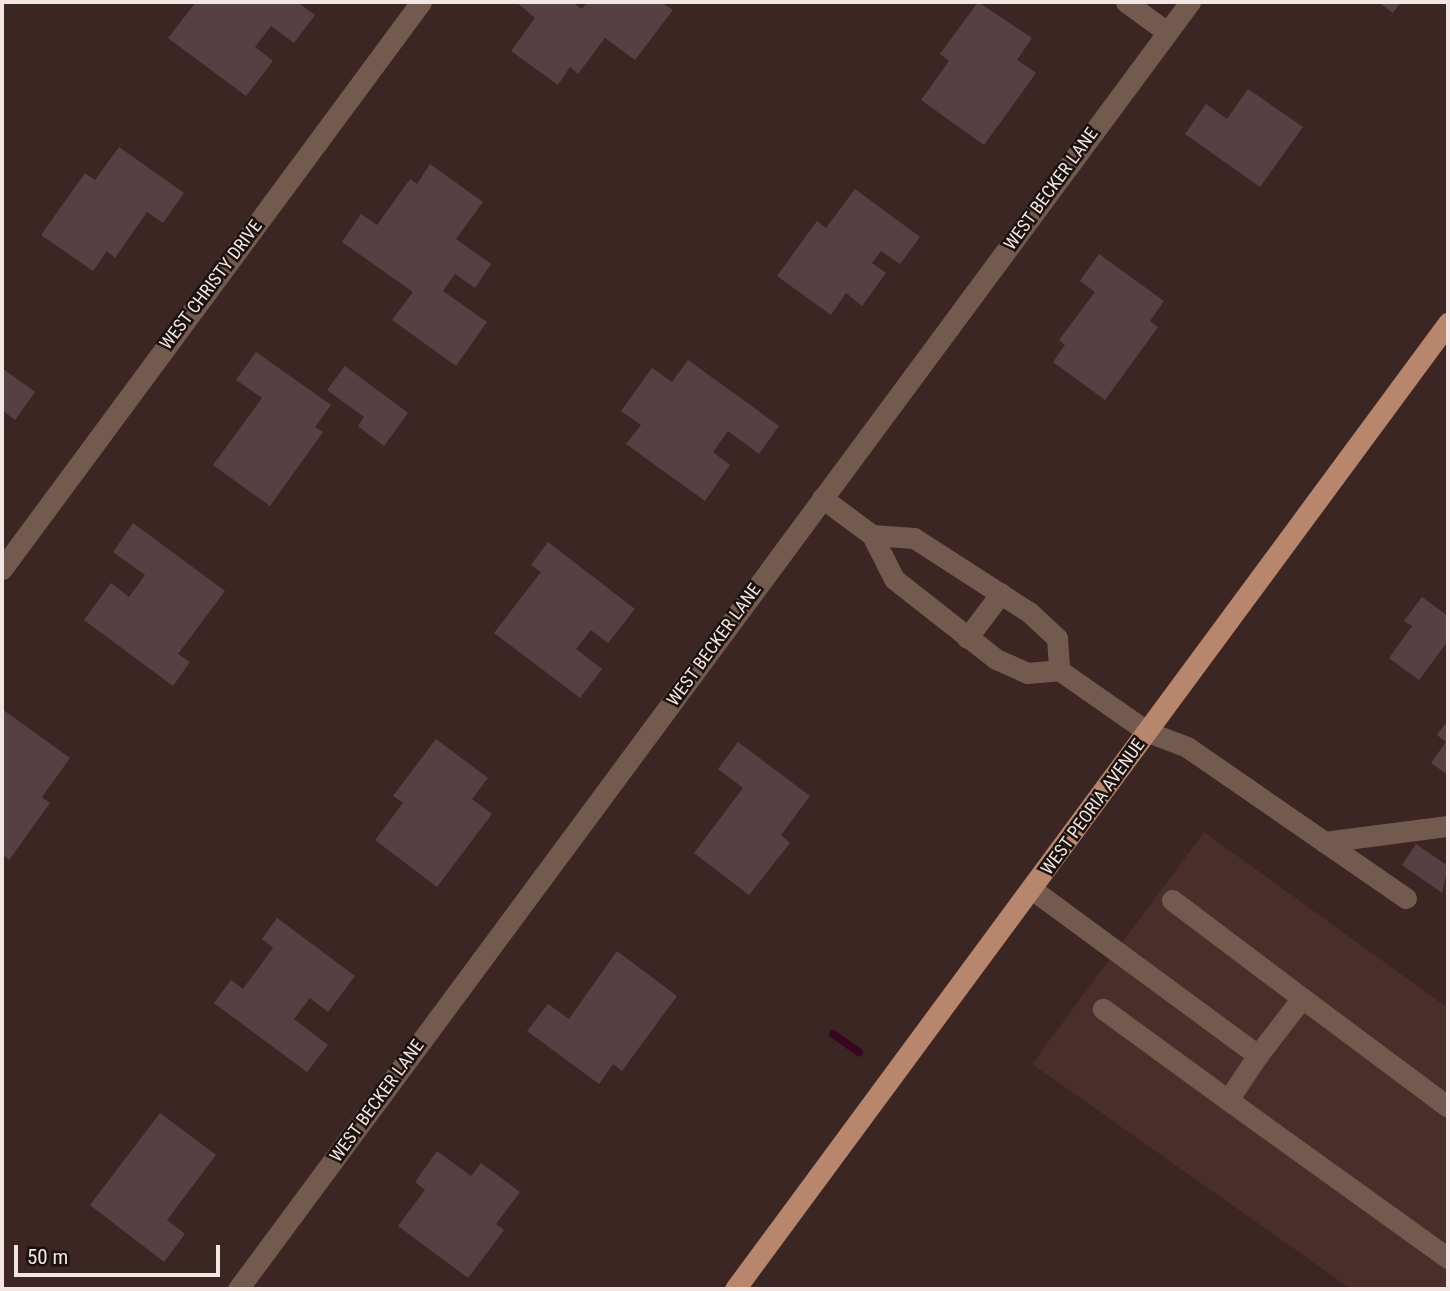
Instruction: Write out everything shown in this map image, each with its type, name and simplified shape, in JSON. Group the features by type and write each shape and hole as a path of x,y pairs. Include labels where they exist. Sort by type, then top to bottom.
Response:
{"main road":[{"name":"WEST PEORIA AVENUE","path":"735,1289 1033,890 1448,323"}],"street":[{"name":"WEST CHRISTY DRIVE","path":"2,569 421,2"},
{"path":"1126,2 1167,32"},
{"name":"WEST BECKER LANE","path":"238,1289 1190,2"},
{"path":"822,498 872,535 894,579 967,638 1027,673 1059,670 1148,732 1186,747 1406,898"},
{"path":"872,535 914,538 1001,593 1057,638 1059,670"},
{"path":"967,638 1001,593"},
{"path":"1324,842 1448,826"},
{"path":"1033,890 1258,1055"},
{"path":"1172,900 1448,1107"},
{"path":"1228,1100 1258,1055 1302,998"},
{"path":"1103,1009 1448,1258"}],"shaded area":[{"path":"1204,832 1448,1008 1448,1289 1351,1289 1032,1064"}],"building":[{"path":"196,2 297,2 315,15 294,43 271,26 255,47 273,61 246,96 168,38"},
{"path":"516,2 572,2 582,9 587,2 661,2 673,10 635,60 605,38 578,74 570,67 558,85 511,51 535,18"},
{"path":"978,2 1032,38 1017,60 1036,73 984,145 921,100 949,61 940,54"},
{"path":"1378,2 1401,2 1393,13"},
{"path":"1248,89 1303,127 1260,187 1185,134 1206,104 1227,119"},
{"path":"119,147 184,193 163,223 147,212 115,258 107,251 93,271 41,235 85,173 95,180"},
{"path":"430,164 483,202 456,239 491,264 475,288 455,274 443,291 487,322 456,366 392,320 413,292 342,242 361,214 377,225 410,179 417,184"},
{"path":"855,189 920,237 900,264 881,251 872,263 886,273 862,306 846,293 831,315 777,276 817,221 826,228"},
{"path":"1099,254 1164,301 1150,321 1158,327 1105,400 1053,362 1065,345 1059,340 1095,292 1080,281"},
{"path":"256,352 331,405 315,427 323,432 270,506 213,465 262,398 236,380"},
{"path":"688,360 779,426 759,454 728,431 713,452 730,465 705,501 626,444 641,425 621,411 652,368 672,382"},
{"path":"345,366 408,413 384,446 358,426 364,417 327,390"},
{"path":"2,368 35,392 15,420 2,410"},
{"path":"133,523 225,591 178,654 190,662 173,686 84,620 111,583 129,597 145,575 113,552"},
{"path":"548,542 635,609 608,643 591,630 576,649 602,669 580,698 494,633 541,572 531,565"},
{"path":"1422,597 1448,616 1448,641 1419,680 1389,658 1412,626 1404,621"},
{"path":"2,709 70,758 42,797 50,803 9,860 2,854"},
{"path":"1448,720 1448,775 1431,763 1446,742 1437,735"},
{"path":"436,739 488,778 472,799 492,814 437,887 375,840 403,803 393,796"},
{"path":"738,742 810,796 781,835 790,843 749,895 694,853 743,788 718,769"},
{"path":"1416,844 1448,866 1442,893 1402,865"},
{"path":"277,918 355,976 328,1012 310,998 294,1019 328,1045 307,1072 214,1003 231,980 243,989 273,948 262,939"},
{"path":"617,951 677,996 622,1071 613,1064 599,1084 527,1031 548,1004 569,1019"},
{"path":"160,1113 216,1155 167,1220 185,1234 164,1262 90,1205"},
{"path":"437,1151 471,1176 481,1163 520,1192 496,1224 504,1230 468,1278 398,1226 425,1190 415,1182"}],"waterway":[{"path":"833,1034 859,1052"}]}
